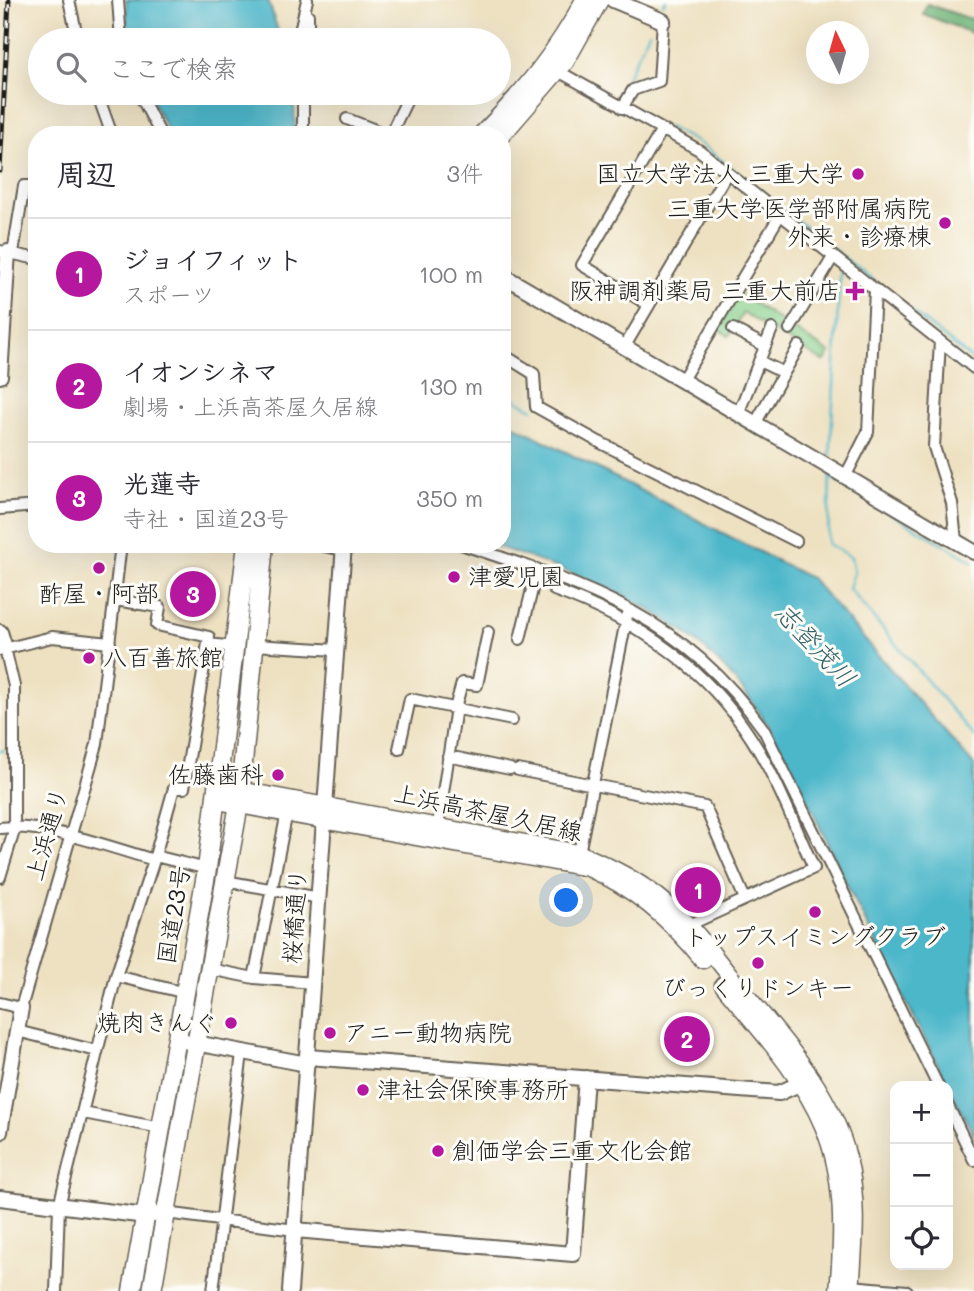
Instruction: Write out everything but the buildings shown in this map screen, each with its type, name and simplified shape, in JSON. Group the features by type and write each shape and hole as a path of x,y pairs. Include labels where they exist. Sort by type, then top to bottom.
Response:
{"highway":[{"path":"511,103 543,68 585,0"},
{"path":"509,126 558,71 599,0"},
{"path":"489,126 509,105"},
{"name":"国道23号","path":"152,1291 166,1213 188,1042 186,993 207,869 246,553"},
{"name":"国道23号","path":"132,1291 161,1128 210,969 226,880 240,797 263,553"}],"main road":[{"name":"上浜高茶屋久居線","path":"217,793 437,832 579,853 643,885 689,925 820,1090 838,1126 853,1184 845,1288"},
{"name":"上浜高茶屋久居線","path":"240,797 287,812 326,811"},
{"name":"上浜高茶屋久居線","path":"437,832 575,864 623,885 684,937 799,1084 823,1124 838,1175 845,1288"}],"street":[{"path":"69,0 75,28"},
{"path":"118,0 120,28"},
{"path":"300,28 307,0"},
{"path":"613,0 663,21 659,81 633,90 624,105"},
{"path":"303,13 308,14 308,28"},
{"path":"558,71 624,105 699,150 974,368"},
{"path":"101,105 109,126"},
{"path":"145,105 156,126"},
{"path":"303,105 303,126"},
{"path":"394,126 404,105"},
{"path":"347,119 365,126"},
{"path":"649,305 582,265 662,130"},
{"path":"625,346 727,173"},
{"path":"0,376 7,252 24,186 28,186"},
{"path":"682,380 780,215"},
{"path":"7,252 28,257"},
{"path":"790,329 833,257"},
{"path":"511,280 974,552"},
{"path":"835,471 868,432 874,290"},
{"path":"733,329 765,346"},
{"path":"738,414 772,329"},
{"path":"940,341 934,447 952,503 956,541"},
{"path":"755,424 799,346"},
{"path":"511,360 534,374 537,407 599,442 796,541"},
{"path":"759,361 784,373"},
{"path":"0,509 28,507"},
{"name":"上浜通り","path":"0,1129 21,1008 97,744 120,553"},
{"name":"桜橋通り","path":"290,1291 344,553"},
{"path":"488,553 576,582 663,628 699,656 734,691 764,730 936,1081"},
{"path":"520,639 537,569"},
{"path":"554,590 626,623 680,657 735,715 764,760 814,868 689,925"},
{"path":"57,1291 59,1206 116,976 155,858 174,788 184,788 209,638 157,625 160,607 115,600"},
{"path":"579,853 629,609"},
{"path":"0,632 13,687 14,827 0,877"},
{"path":"437,832 447,757 462,683 477,685 488,632"},
{"path":"3,649 52,637 110,643"},
{"path":"208,644 235,647"},
{"path":"254,645 337,650"},
{"path":"399,749 410,699 512,720"},
{"path":"447,757 705,807 744,899"},
{"path":"254,978 287,812"},
{"path":"0,828 14,827 70,837 207,869"},
{"path":"226,880 320,898"},
{"path":"210,969 254,978 313,983"},
{"path":"116,976 186,993"},
{"path":"0,1003 21,1008"},
{"path":"16,1031 97,1051"},
{"path":"188,1042 242,1053 307,1060 779,1093 799,1084"},
{"path":"213,1291 242,1053"},
{"path":"0,1198 146,1216 166,1213 295,1230 573,1254 586,1078"},
{"path":"82,1113 161,1128"},
{"path":"953,1116 974,1160"},
{"path":"845,1288 907,1291"}],"green space":[{"path":"927,4 974,20 974,34 923,14"},
{"path":"738,293 830,353 824,362 743,313 729,336 716,328"}],"water":[{"path":"126,0 268,0 277,28 127,28"},
{"path":"154,105 294,105 295,126 165,126"},
{"name":"志登茂川","path":"511,424 812,579 974,765 974,1136 953,1094 953,1081 946,1081 847,885 801,786 766,722 721,665 694,640 647,608 596,583 511,551"}],"waterway":[{"path":"663,4 666,0"},
{"path":"617,98 649,32"},
{"path":"668,127 702,145 974,361"},
{"path":"830,460 840,267"},
{"path":"511,397 533,409"},
{"path":"830,474 828,544 851,557 854,572 849,589 974,736"},
{"path":"830,478 974,562"},
{"path":"0,751 4,750"}],"railway":[{"path":"0,171 9,0"}],"place":[{"name":"国立大学法人 三重大学","path":"858,174"},
{"name":"三重大学医学部附属病院 外来・診療棟","path":"945,223"},
{"name":"阪神調剤薬局 三重大前店","path":"855,291"},
{"name":"酢屋・阿部","path":"99,568"},
{"name":"津愛児園","path":"454,577"},
{"name":"光蓮寺","path":"193,594"},
{"name":"八百善旅館","path":"89,658"},
{"name":"佐藤歯科","path":"278,775"},
{"name":"ジョイフィット","path":"698,890"},
{"name":"トップスイミングクラブ","path":"815,912"},
{"name":"びっくりドンキー","path":"758,963"},
{"name":"焼肉きんぐ","path":"231,1023"},
{"name":"アニー動物病院","path":"330,1033"},
{"name":"イオンシネマ","path":"687,1039"},
{"name":"津社会保険事務所","path":"363,1090"},
{"name":"創価学会三重文化会館","path":"438,1151"}]}
